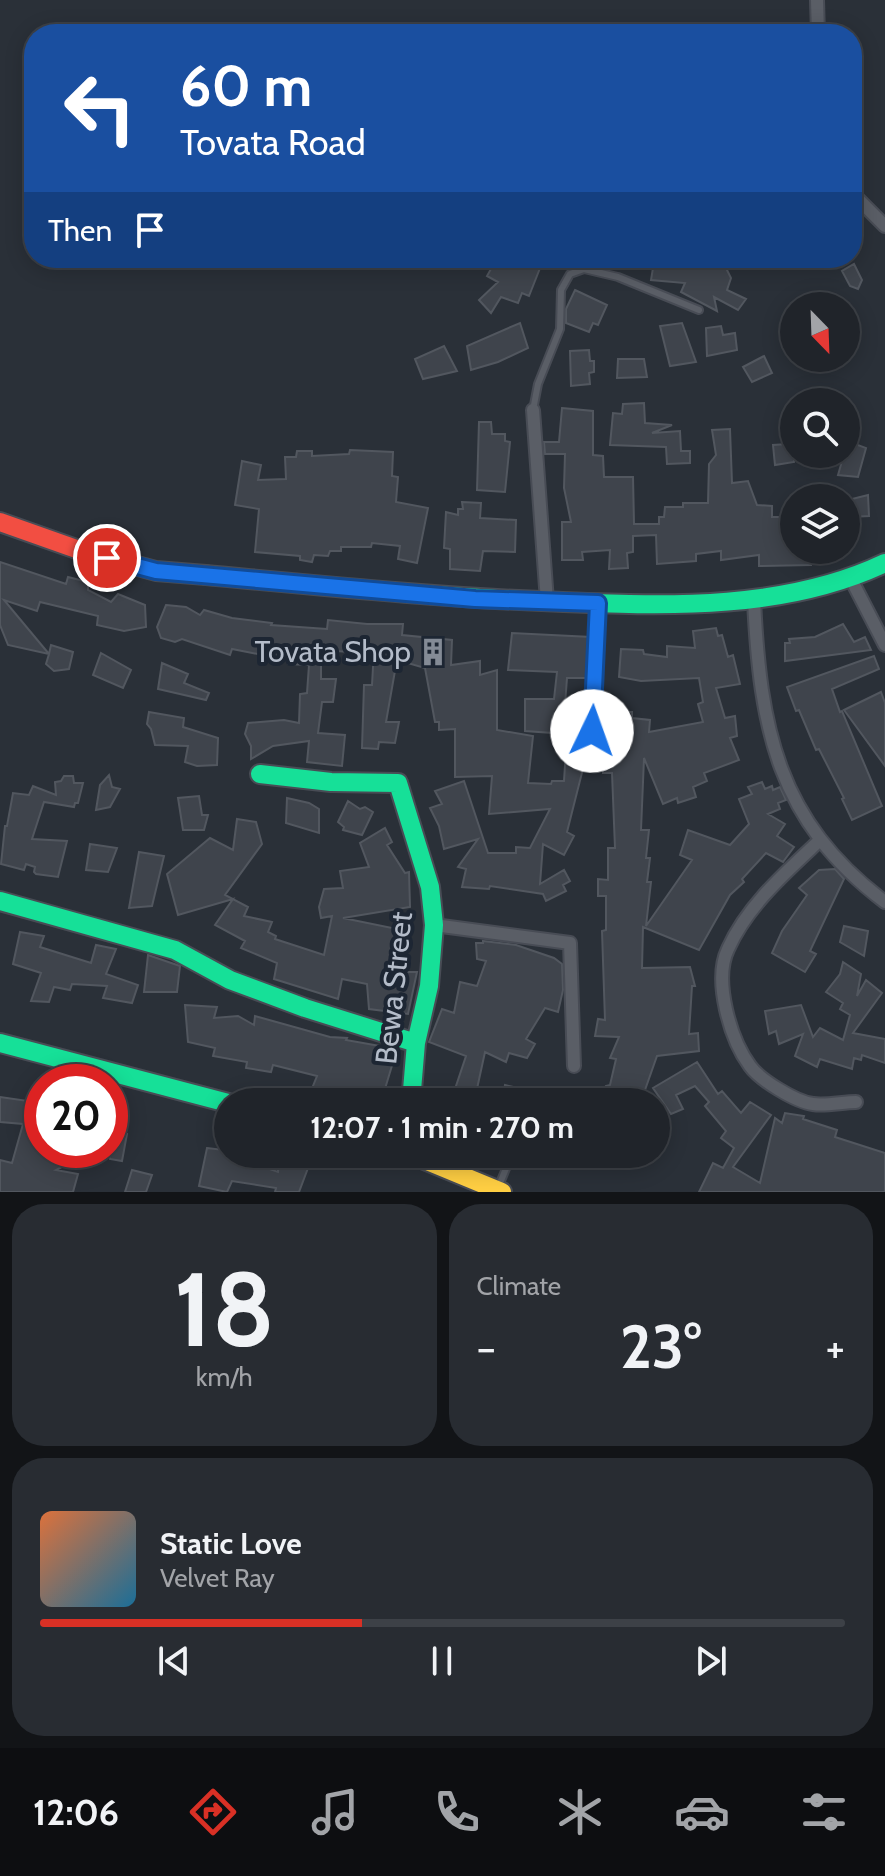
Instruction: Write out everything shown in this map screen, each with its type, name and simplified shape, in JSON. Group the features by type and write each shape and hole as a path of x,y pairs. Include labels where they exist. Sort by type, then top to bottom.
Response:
{"street":[{"path":"817,0 818,24"},
{"path":"862,203 885,226"},
{"path":"533,410 547,601"},
{"path":"0,522 82,551 156,571 475,599 598,603 754,600 851,579 885,563"},
{"path":"851,579 885,645"},
{"path":"754,600 762,698 776,757 791,793 819,841 864,886 885,902"},
{"name":"Bewa Street","path":"260,774 331,782 398,783 430,887 434,925 429,986 416,1043 412,1088"},
{"path":"819,841 781,877 749,916 727,951 721,992 736,1040 751,1068 776,1088 812,1104 856,1102"},
{"path":"0,901 175,950 230,980 305,1008 416,1043"},
{"path":"434,925 570,943 574,1066"},
{"path":"0,1043 214,1099"},
{"path":"444,1168 500,1191"}],"lane":[{"path":"533,410 538,384 560,329 561,290 570,274 584,269 618,277 699,310"},
{"path":"592,731 598,603"},
{"path":"500,1191 507,1168"}],"building":[{"path":"491,268 540,268 529,296 522,293 518,303 501,297 491,313 479,300 498,282 487,276"},
{"path":"653,268 726,268 731,278 727,290 746,299 738,310 714,297 717,311 681,292 685,283 651,280"},
{"path":"856,268 862,280 858,289 850,286 842,271"},
{"path":"575,290 607,305 598,325 593,323 589,332 566,323 566,309"},
{"path":"520,323 528,348 471,370 467,346"},
{"path":"682,323 696,362 670,366 660,326"},
{"path":"721,326 723,335 735,333 737,350 707,356 706,328"},
{"path":"444,346 457,371 423,379 415,359"},
{"path":"589,350 590,361 594,361 594,372 589,373 590,384 571,386 570,351"},
{"path":"764,356 772,373 752,382 743,367"},
{"path":"618,359 644,359 647,377 617,378"},
{"path":"644,403 645,423 672,425 652,433 680,431 681,451 690,451 690,463 667,464 666,447 610,445 613,413 622,414 623,404"},
{"path":"562,408 593,411 593,455 603,456 604,477 633,477 634,524 659,524 665,507 708,503 709,464 716,455 712,430 730,429 732,483 748,481 757,505 772,506 772,517 780,517 780,564 811,565 759,566 759,555 721,560 721,551 696,554 696,561 657,564 656,535 633,536 633,552 627,553 628,568 609,569 610,550 582,552 583,560 562,560 562,522 571,522 564,488 565,454 545,454 544,442 559,442"},
{"path":"479,422 491,422 492,434 505,434 505,441 510,442 505,492 477,490"},
{"path":"773,445 780,445 780,464 775,465"},
{"path":"860,446 866,448 858,477 838,475 840,468 860,468"},
{"path":"350,450 393,452 392,476 398,477 396,502 428,508 417,563 398,559 400,546 372,543 371,547 341,547 341,551 330,551 328,556 314,555 312,562 300,560 300,556 255,552 259,509 235,505 242,461 261,465 258,480 286,479 285,457 296,457 297,451 312,451 312,456 349,454"},
{"path":"868,495 869,516 860,516 860,497"},
{"path":"462,502 481,503 480,518 516,520 515,552 483,551 480,571 450,569 450,549 444,548 446,512 458,515 458,509 463,509"},
{"path":"0,562 66,584 68,577 88,582 88,590 111,602 118,594 145,605 146,627 124,631 97,625 98,616 40,602 37,611 4,600 49,654 8,645 0,625"},
{"path":"166,605 186,607 200,615 204,610 271,625 327,629 328,620 403,624 402,635 452,640 451,665 480,661 480,675 497,670 497,730 533,736 528,783 564,781 567,734 525,731 525,699 554,699 557,672 508,670 512,633 591,637 588,678 567,678 565,705 580,705 580,718 587,718 586,733 591,737 567,832 574,836 564,855 543,844 540,884 564,870 570,881 563,885 566,891 546,901 543,894 490,886 489,889 462,887 466,869 458,867 478,839 444,849 439,826 430,808 442,804 435,791 464,781 488,853 516,853 516,847 530,848 550,809 489,814 492,776 455,777 455,729 439,730 439,722 435,722 425,668 401,661 401,665 396,665 386,722 399,722 395,743 379,742 378,749 362,748 364,685 372,685 374,649 349,645 349,652 321,650 321,679 336,679 333,702 322,702 318,733 345,735 342,766 307,762 309,741 273,746 251,759 251,746 245,734 248,723 284,720 299,723 300,694 307,693 309,665 288,664 288,660 232,649 230,655 182,639 175,642 161,638 157,627"},
{"path":"843,624 854,642 865,637 871,650 785,661 785,643 790,643 789,639 815,637"},
{"path":"716,628 718,636 722,635 728,657 733,655 740,684 716,688 725,718 735,716 737,736 730,738 739,760 704,773 707,781 693,787 696,797 678,803 677,798 663,804 644,758 641,830 649,830 646,858 650,858 647,882 651,882 646,926 692,860 680,855 688,830 730,845 749,824 739,799 752,794 748,787 762,782 765,789 780,787 786,800 778,803 780,809 768,814 785,824 777,836 794,847 783,862 766,853 742,879 744,882 730,895 699,950 643,927 642,968 690,967 695,986 692,986 689,1034 698,1033 699,1051 657,1056 646,1088 606,1088 610,1085 616,1059 610,1058 619,1037 595,1036 598,1019 605,1020 602,931 606,930 606,896 598,896 598,879 608,880 608,848 615,848 612,773 603,773 604,718 607,718 607,712 632,712 632,718 650,720 649,732 703,722 698,704 703,702 699,678 641,681 619,677 621,649 643,650 644,654 667,657 667,646 695,648 693,631"},
{"path":"51,645 73,652 69,669 54,671 46,664"},
{"path":"101,653 131,670 123,688 93,675"},
{"path":"874,656 879,669 832,689 882,806 852,820 844,798 819,749 816,750 787,687"},
{"path":"162,663 188,674 184,683 209,693 206,700 158,689"},
{"path":"881,692 885,703 885,766 844,710"},
{"path":"149,712 184,718 183,727 218,738 217,765 197,766 185,762 188,746 155,745 147,724"},
{"path":"109,775 112,787 120,789 110,807 96,810 100,785"},
{"path":"64,776 73,776 74,783 83,783 78,803 74,807 44,802 32,839 67,841 58,877 36,874 35,867 26,864 24,870 1,864 13,793 29,795 33,786 56,795 55,782 61,781"},
{"path":"199,796 202,815 208,815 204,830 183,830 178,798"},
{"path":"287,798 309,803 319,809 319,833 286,823"},
{"path":"348,801 360,809 365,807 373,812 362,835 343,830 344,827 338,822"},
{"path":"237,819 256,822 262,844 225,895 233,899 178,915 167,874 210,838 233,850"},
{"path":"385,828 392,842 387,845 405,873 409,872 410,907 343,918 402,930 401,949 406,953 399,972 417,972 408,1014 369,1009 367,984 342,979 338,999 274,979 277,963 241,948 245,941 215,925 233,899 248,907 244,916 272,922 268,932 276,936 275,939 324,955 332,916 321,918 319,907 324,889 343,888 340,871 369,867 360,843"},
{"path":"90,844 117,848 108,872 86,870"},
{"path":"139,852 164,856 152,906 129,908"},
{"path":"835,869 844,879 810,951 816,954 805,972 772,953 782,931 807,895 799,888 819,870"},
{"path":"844,926 868,931 864,956 840,942"},
{"path":"20,932 44,936 40,947 91,963 96,945 116,949 106,974 138,985 132,1003 103,998 107,986 72,984 70,990 54,987 49,1002 31,1001 41,973 13,964"},
{"path":"476,943 516,945 554,958 562,964 563,990 558,1012 545,1008 526,1039 535,1044 527,1058 509,1053 506,1062 485,1052 477,1088 455,1088 466,1056 429,1042 442,1009 454,1013 460,982 477,986 486,961 477,959"},
{"path":"148,955 180,966 177,992 144,992"},
{"path":"843,962 861,974 857,996 866,980 882,993 853,1033 885,1039 885,1063 862,1055 861,1060 854,1058 852,1069 820,1059 817,1067 795,1056 803,1034 779,1044 776,1031 769,1034 765,1011 801,1005 813,1037 820,1028 843,1040 850,1015 840,1009 843,1003 826,992 840,974"},
{"path":"185,1005 217,1007 214,1018 238,1016 254,1025 255,1016 330,1037 397,1049 385,1088 312,1088 317,1076 273,1065 271,1072 246,1068 247,1062 213,1056 215,1048 188,1042"},
{"path":"697,1062 718,1094 722,1091 741,1113 750,1102 771,1115 733,1167 760,1183 775,1118 782,1123 785,1113 804,1116 803,1119 837,1130 835,1137 885,1153 885,1192 699,1192 713,1163 723,1168 734,1148 721,1138 726,1131 705,1106 709,1102 695,1086 676,1095 683,1109 671,1114 670,1088 653,1088"},
{"path":"0,1097 24,1100 24,1168 60,1168 56,1170 78,1174 73,1192 0,1192 0,1160 12,1163 23,1124 0,1122"},
{"path":"207,1148 214,1149 214,1168 266,1168 278,1172 278,1168 308,1168 299,1192 275,1192 276,1188 232,1181 227,1192 199,1186"},
{"path":"132,1170 152,1175 146,1192 125,1192"}],"traffic: fast":[{"path":"206,575 474,598 686,604 768,597 808,589 885,563"},
{"path":"260,774 331,782 398,783 430,887 434,925 429,986 416,1043 412,1088"},
{"path":"0,901 175,950 230,980 305,1008 416,1043"},
{"path":"0,1043 214,1099"}],"traffic: slow":[{"path":"444,1168 502,1192"}],"traffic: jam":[{"path":"0,522 82,551 156,571 206,575"}],"place":[{"name":"Tovata Shop","path":"433,652"}],"route":[{"path":"107,558 156,571 475,599 598,603 592,731"}]}
